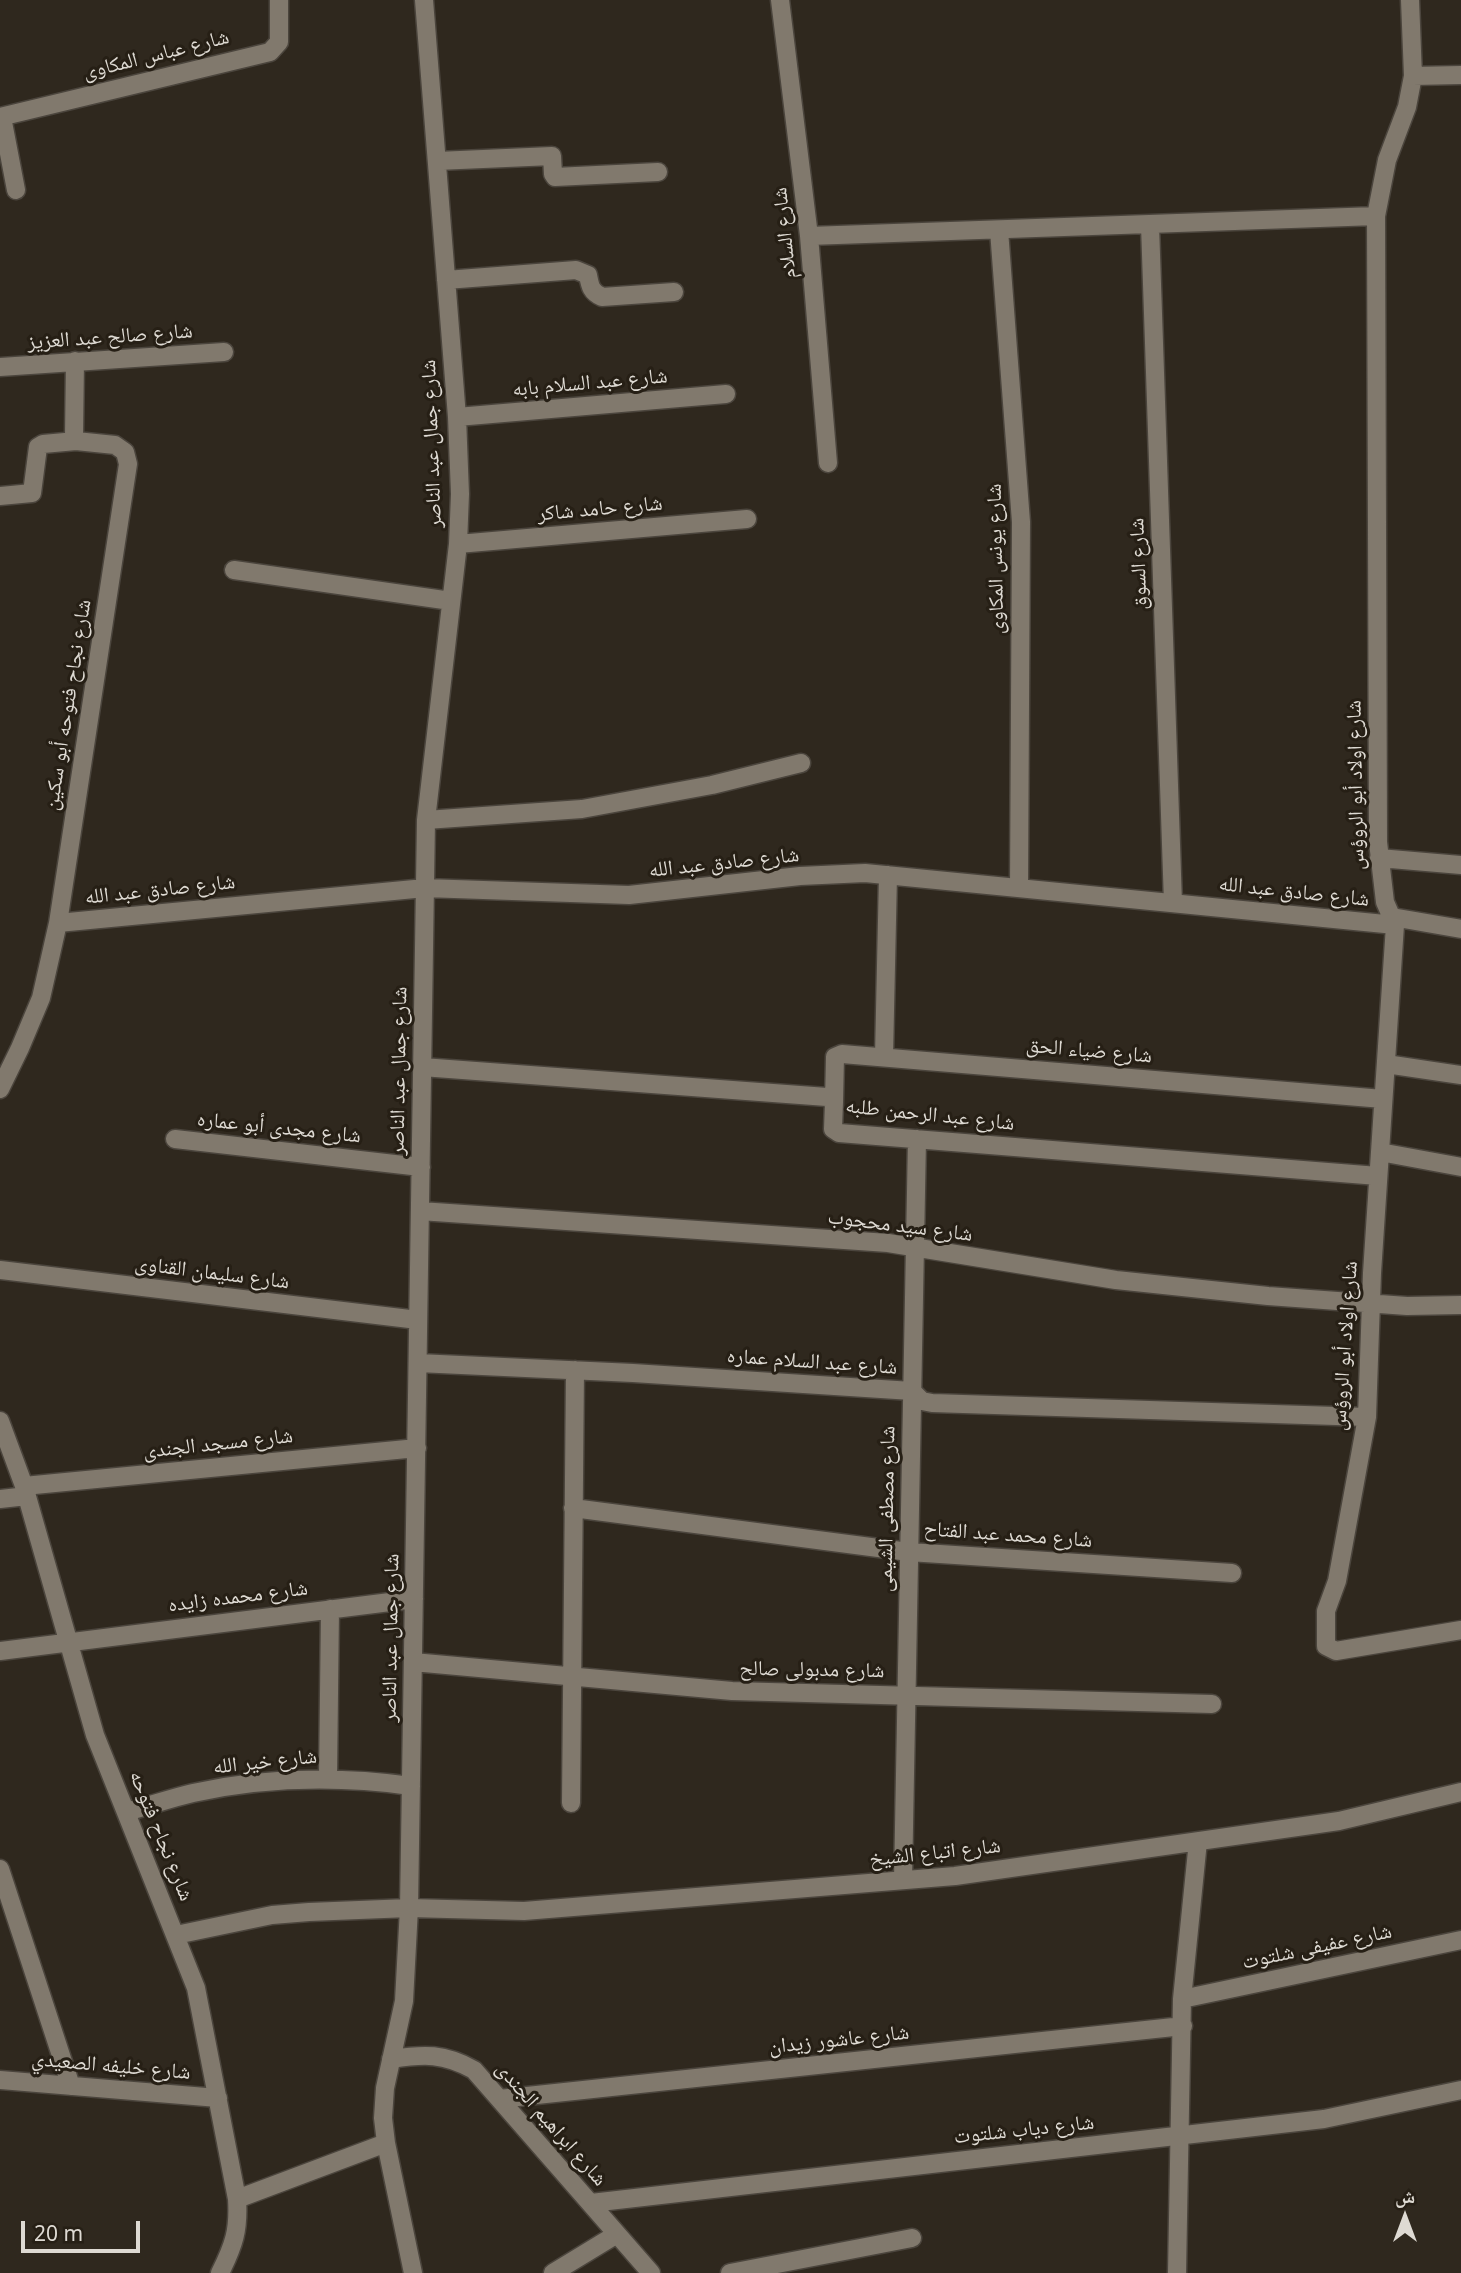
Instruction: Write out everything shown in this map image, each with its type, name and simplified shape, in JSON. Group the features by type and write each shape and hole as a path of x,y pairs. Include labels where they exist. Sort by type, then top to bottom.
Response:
{"street":[{"name":"شارع عباس المكاوى","path":"1,117 275,49 279,42 279,0"},
{"name":"شارع جمال عبد الناصر","path":"413,2273 383,2118 385,2088 404,2001 409,1908 426,820 457,544 460,494 457,417 424,0"},
{"name":"شارع السلام","path":"780,0 809,236 828,463"},
{"name":"شارع اولاد أبو الروؤس","path":"1410,0 1413,76 1407,107 1387,160 1376,216 1379,858 1385,902 1394,921 1378,1176 1367,1417 1336,1581 1326,1611 1327,1649 1336,1651 1461,1630"},
{"path":"1413,76 1461,75"},
{"path":"1,117 16,190"},
{"path":"437,161 552,156 555,177 658,172"},
{"path":"809,236 1376,216"},
{"name":"شارع السوق","path":"1150,225 1173,903"},
{"name":"شارع يونس المكاوى","path":"999,230 1021,522 1019,888"},
{"path":"446,280 576,270 589,275 590,288 602,298 674,292"},
{"name":"شارع صالح عبد العزيز","path":"0,367 224,352"},
{"path":"0,496 32,493 38,447 43,444 76,441 75,361"},
{"name":"شارع عبد السلام بابه","path":"457,417 726,394"},
{"name":"شارع نجاح فتوحه أبو سكين","path":"0,1089 41,998 58,923 128,464 125,452 116,445 76,441"},
{"name":"شارع حامد شاكر","path":"457,544 747,519"},
{"path":"234,570 451,601"},
{"path":"426,820 582,808 712,785 801,763"},
{"path":"1379,858 1461,865"},
{"name":"شارع صادق عبد الله","path":"58,923 425,888 649,895 800,876 865,873 1461,929"},
{"path":"884,1056 888,876"},
{"name":"شارع ضياء الحق","path":"834,1101 835,1057 838,1055 884,1056 1383,1099"},
{"path":"1386,1064 1461,1075"},
{"name":"شارع عبد الرحمن طلبه","path":"422,1067 827,1097 834,1101 835,1131 1378,1176"},
{"name":"شارع مجدى أبو عماره","path":"175,1139 421,1167"},
{"name":"شارع مصطفى الشيمى","path":"903,1880 917,1139"},
{"path":"1380,1152 1461,1167"},
{"name":"شارع سيد محجوب","path":"420,1211 888,1243 1116,1280 1269,1296 1407,1306 1461,1305"},
{"name":"شارع سليمان القناوى","path":"0,1270 418,1320"},
{"name":"شارع عبد السلام عماره","path":"418,1363 912,1391 922,1401 932,1403 1367,1417"},
{"path":"570,1804 575,1370"},
{"name":"شارع نجاح فتوحه","path":"0,1421 26,1491 95,1735 196,1988 237,2199 237,2233 220,2273"},
{"name":"شارع مسجد الجندى","path":"0,1499 26,1491 416,1448"},
{"name":"شارع محمد عبد الفتاح","path":"573,1508 909,1552 1232,1573"},
{"name":"شارع محمده زايده","path":"0,1651 414,1599"},
{"path":"328,1778 330,1609"},
{"name":"شارع مدبولى صالح","path":"413,1662 732,1692 1212,1704"},
{"name":"شارع خير الله","path":"126,1812 192,1793 260,1782 328,1778 411,1786"},
{"name":"شارع اتباع الشيخ","path":"176,1935 272,1915 409,1908 524,1911 955,1876 1339,1821 1461,1792"},
{"path":"1178,2273 1182,1999 1198,1841"},
{"path":"0,1869 71,2086"},
{"name":"شارع عفيفى شلتوت","path":"1182,1999 1461,1940"},
{"name":"شارع عاشور زيدان","path":"499,2099 1183,2026"},
{"name":"شارع ابراهيم الجندى","path":"391,2059 415,2055 449,2057 474,2070 651,2273"},
{"name":"شارع خليفه الصعيدي","path":"0,2080 218,2098"},
{"name":"شارع دياب شلتوت","path":"591,2203 1324,2119 1461,2090"},
{"path":"237,2199 386,2143"},
{"path":"553,2273 617,2234"},
{"path":"730,2273 912,2238"}]}
